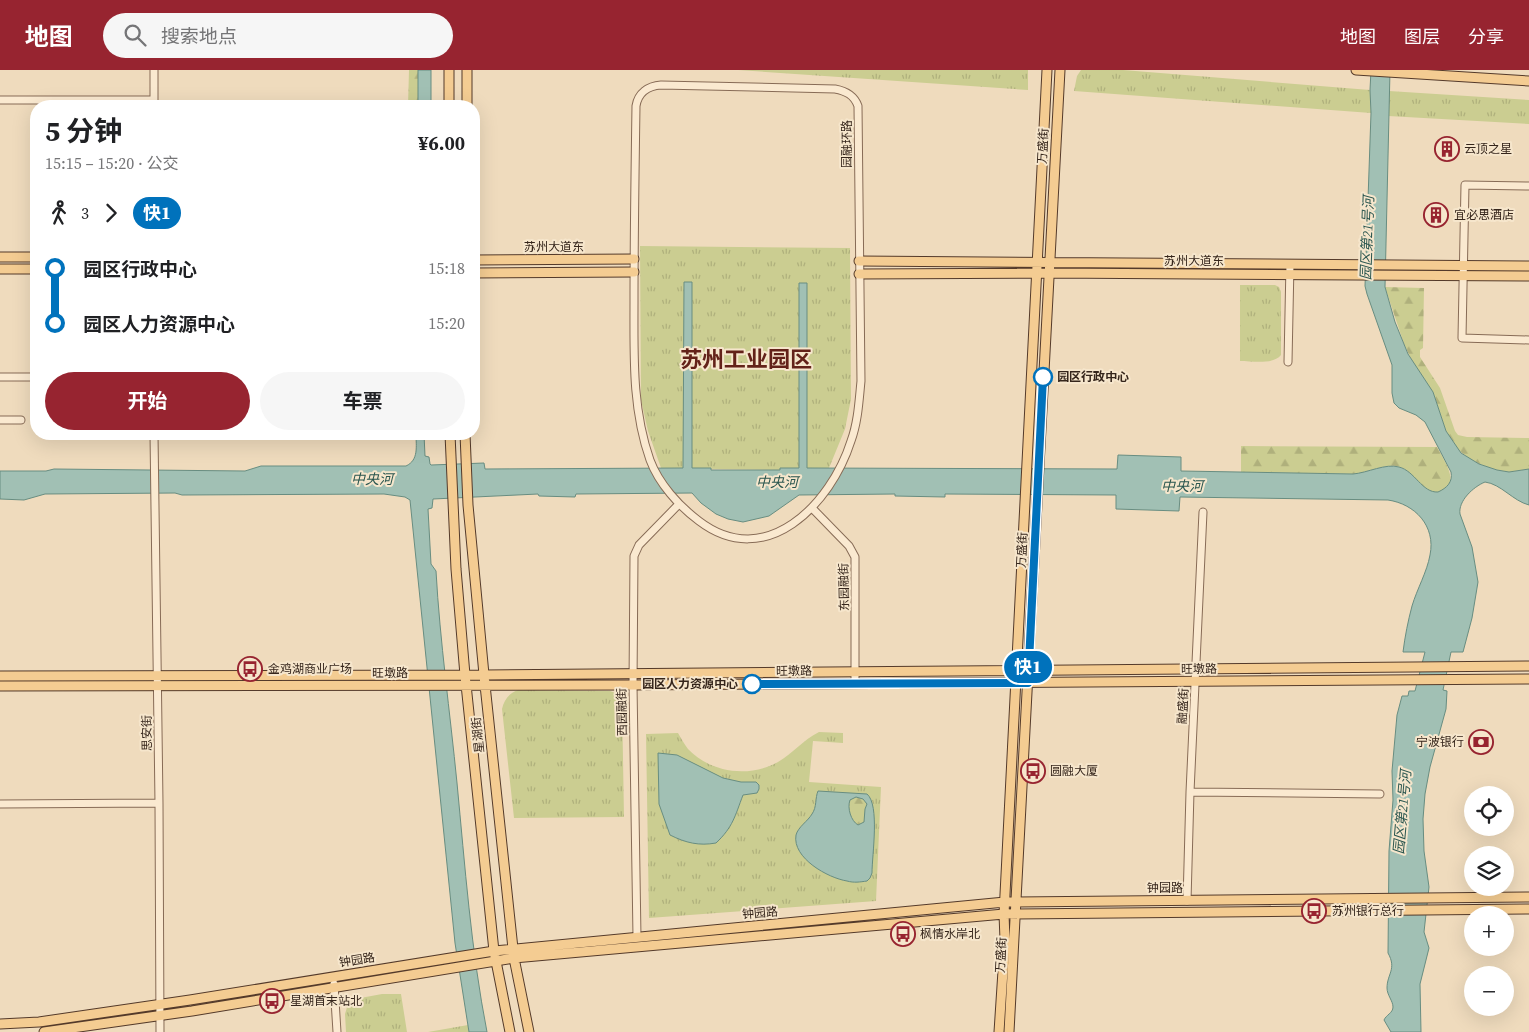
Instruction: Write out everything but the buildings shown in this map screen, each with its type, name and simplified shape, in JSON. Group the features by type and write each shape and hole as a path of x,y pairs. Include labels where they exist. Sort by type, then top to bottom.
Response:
{"main road":[{"path":"449,100 450,70"},
{"path":"467,70 467,100"},
{"name":"万盛街","path":"1000,1032 1005,940 1004,914 1047,70"},
{"name":"万盛街","path":"1009,1032 1049,273 1048,263 1060,70"},
{"path":"1356,70 1529,81"},
{"path":"0,257 30,257"},
{"name":"苏州大道东","path":"480,260 634,260"},
{"name":"苏州大道东","path":"859,261 1529,266"},
{"path":"0,269 30,269"},
{"name":"苏州大道东","path":"480,273 634,272"},
{"name":"苏州大道东","path":"859,274 1049,273 1529,276"},
{"name":"星湖街","path":"450,440 456,570 466,680 494,951 510,1032"},
{"name":"星湖街","path":"465,440 468,505 514,958 529,1032"},
{"name":"旺墩路","path":"0,686 450,685 484,675 1529,666"},
{"name":"旺墩路","path":"0,676 449,675 485,685 1028,683 1529,678"},
{"name":"钟园路","path":"0,1024 40,1022 513,948 1005,902 1529,898"},
{"name":"钟园路","path":"44,1032 160,1016 514,958 1004,914 1529,910"}],"street":[{"path":"154,70 154,100"},
{"name":"园融环路","path":"661,85 828,88 851,95 857,103 858,110 859,261 860,391 854,431 842,463 832,481 814,505 789,526 778,532 761,538 745,539 724,535 712,530 690,515 673,496 652,463 640,424 635,389 634,272 636,102 639,96 646,89 661,85"},
{"path":"0,100 30,101"},
{"path":"1529,186 1465,185 1462,338 1529,340"},
{"path":"1288,362 1290,264"},
{"path":"0,377 30,377"},
{"path":"0,420 21,420"},
{"name":"思安街","path":"154,440 158,675 160,1032"},
{"name":"西园融街","path":"636,937 633,685 634,556 639,545 679,504"},
{"name":"东园融街","path":"814,505 849,546 855,557 855,683"},
{"name":"融盛街","path":"1187,901 1203,512"},
{"path":"1190,792 1380,794"},
{"path":"0,804 159,803"},
{"path":"334,976 337,1032"}],"green space":[{"path":"409,70 418,70 418,100 408,100"},
{"path":"738,70 1028,70 1028,90"},
{"path":"1081,70 1123,70 1370,90 1371,113 1074,91 1077,76"},
{"path":"1389,91 1529,100 1529,124 1388,116"},
{"path":"640,246 850,248 851,399 845,429 829,468 781,468 780,470 661,468 648,431 641,400"},
{"path":"1240,285 1275,285 1279,287 1281,292 1281,355 1268,361 1240,361"},
{"path":"1385,287 1424,288 1423,348 1420,350 1420,357 1440,388 1458,435 1467,437 1529,438 1529,469 1509,472 1492,469 1472,461 1456,448 1446,431 1433,392 1413,363 1404,344"},
{"path":"1241,446 1437,447 1448,467 1450,474 1449,486 1435,493 1429,491 1407,471 1396,466 1386,466 1353,474 1241,472"},
{"path":"518,690 610,691 618,694 622,702 624,817 514,818 502,709 507,697"},
{"path":"819,732 843,733 843,743 813,741 809,782 881,787 876,901 649,918 646,734 678,733 688,749 697,757 719,768 743,771 767,767 778,762"},
{"path":"856,797 863,799 867,804 864,822 858,825 849,810 850,800"},
{"path":"382,994 401,994 407,1032 346,1032 345,1014 348,1004 355,999"},
{"path":"468,1025 469,1032 428,1032"}],"water":[{"path":"418,70 431,70 431,100 418,100"},
{"path":"1371,70 1390,70 1385,287 1395,322 1408,354 1433,392 1446,431 1461,453 1479,464 1497,470 1509,472 1529,469 1529,505 1491,483 1485,482 1467,495 1460,509 1460,514 1472,547 1478,582 1472,618 1463,652 1451,652 1443,690 1447,691 1446,709 1430,767 1425,794 1423,819 1424,851 1429,887 1424,932 1429,948 1420,984 1421,1032 1391,1032 1384,1020 1393,1007 1387,983 1392,967 1388,953 1389,851 1393,800 1392,771 1397,715 1402,696 1408,696 1409,691 1415,691 1425,652 1403,652 1412,606 1427,568 1431,544 1430,535 1421,518 1407,506 1398,502 1388,500 1180,497 1179,511 1116,509 1116,495 945,494 945,497 895,496 895,494 799,495 769,516 743,522 716,514 701,503 692,493 576,494 575,497 539,496 538,494 433,499 432,508 428,509 431,564 436,571 469,908 487,1032 469,1032 455,943 410,500 405,497 384,494 182,495 175,493 45,494 24,500 0,499 0,471 46,471 54,469 245,471 261,466 406,466 415,456 416,440 424,440 425,456 429,457 431,465 484,463 485,469 683,468 684,282 692,282 692,468 711,468 711,470 780,470 780,468 799,468 799,283 807,283 807,468 1117,469 1118,455 1181,457 1181,471 1353,474 1394,466 1405,469 1427,489 1438,492 1449,484 1451,472 1425,422 1416,415 1399,408 1394,403 1392,365 1365,286 1371,113"},
{"path":"658,753 677,755 723,778 741,782 756,782 759,785 759,789 757,793 743,795 730,826 716,843 698,844 682,840 670,835 659,804"},
{"path":"818,791 867,794 871,800 874,819 874,843 872,873 867,881 852,882 830,876 813,866 800,851 796,843 796,835 814,811","holes":["856,797 863,799 867,804 864,822 858,825 849,810 849,803 850,800"]}],"bus line":[{"name":"快1","path":"752,684 1028,683 1043,377"}],"place":[{"name":"云顶之星","path":"1447,149"},
{"name":"宜必思酒店","path":"1436,215"},
{"name":"园区行政中心","path":"1043,377"},
{"name":"金鸡湖商业广场","path":"250,669"},
{"name":"园区人力资源中心","path":"752,684"},
{"name":"宁波银行","path":"1481,742"},
{"name":"圆融大厦","path":"1033,771"},
{"name":"苏州银行总行","path":"1314,911"},
{"name":"枫情水岸北","path":"903,934"},
{"name":"星湖首末站北","path":"272,1001"}],"district":[{"name":"苏州工业园区","path":"746,359"}],"water label":[{"name":"园区第21号河","path":"1367,238"},
{"name":"中央河","path":"372,479"},
{"name":"中央河","path":"777,482"},
{"name":"中央河","path":"1182,486"},
{"name":"园区第21号河","path":"1402,812"}]}
